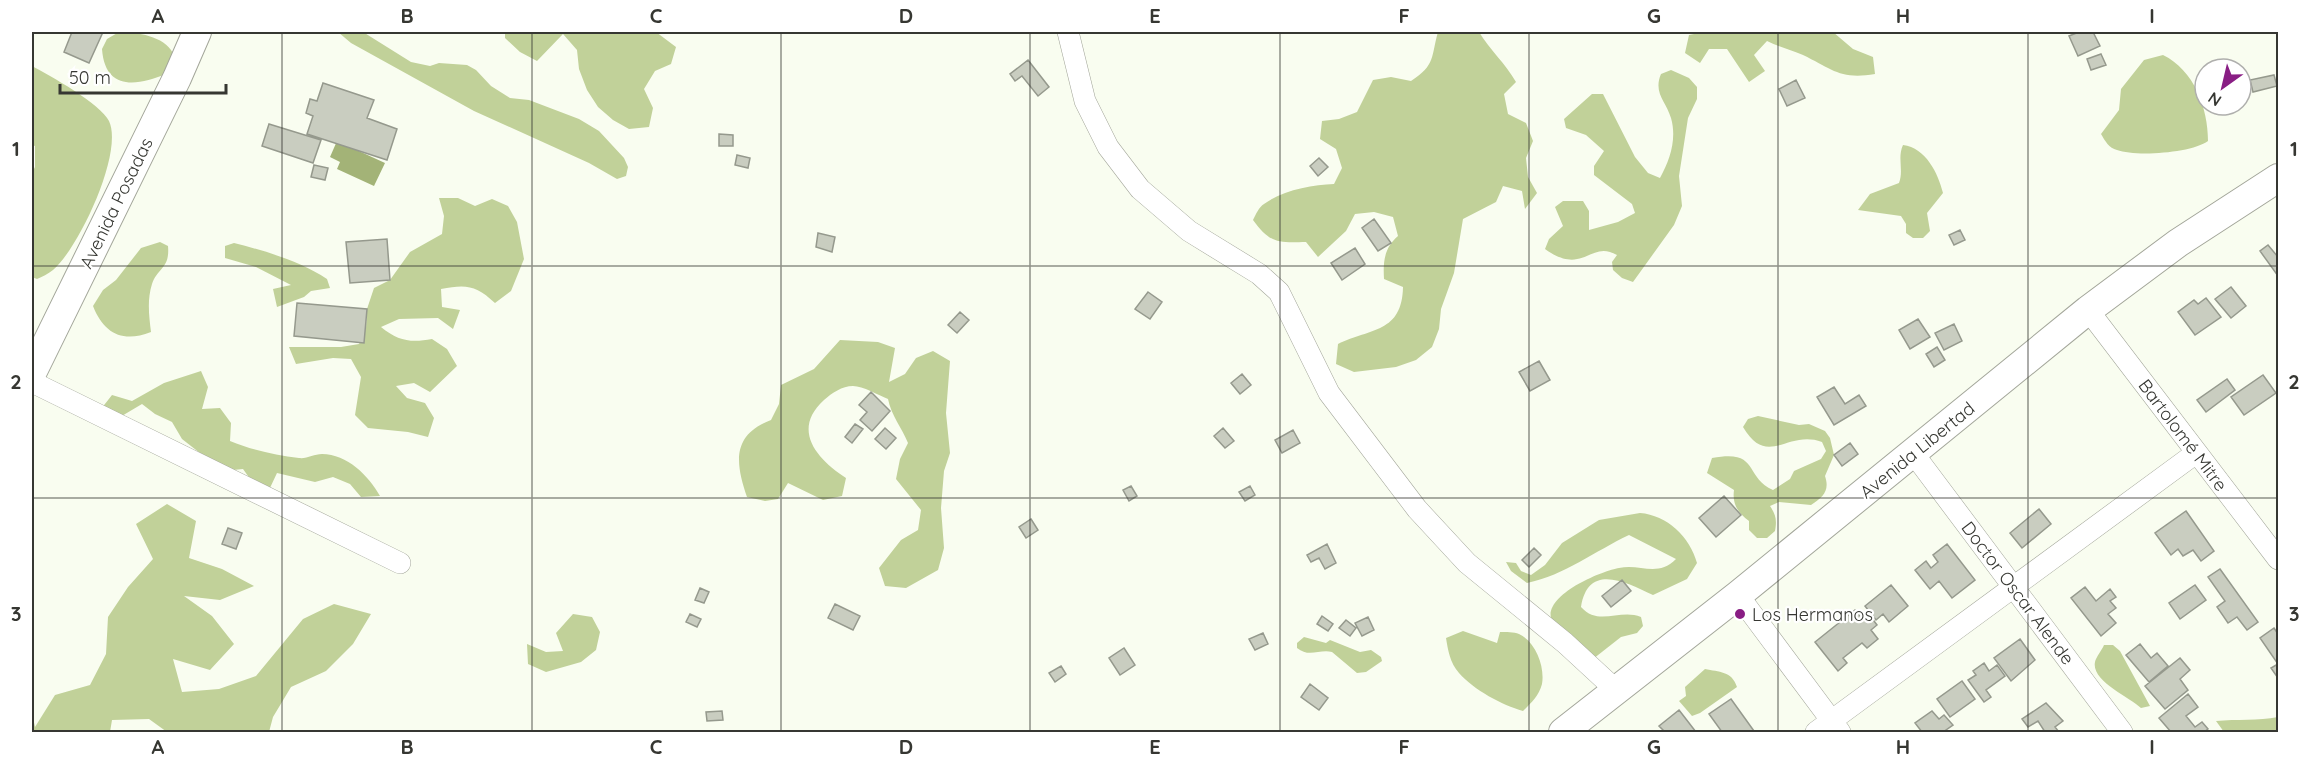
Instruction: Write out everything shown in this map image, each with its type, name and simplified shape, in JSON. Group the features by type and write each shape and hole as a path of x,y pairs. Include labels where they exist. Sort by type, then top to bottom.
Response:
{"main road":[{"name":"Avenida Posadas","path":"32,373 177,78 197,32"},
{"name":"Avenida Libertad","path":"1565,732 1738,595 2088,310 2178,243 2278,178"}],"street":[{"path":"1068,32 1085,101 1108,147 1140,189 1189,231 1259,274 1279,292 1329,393 1418,509 1467,563 1565,643 1617,690"},
{"name":"Bartolomé Mitre","path":"2088,310 2278,559"},
{"path":"32,382 400,563"},
{"name":"Doctor Oscar Alende","path":"1913,453 2122,732"},
{"path":"1738,595 1829,729 2014,586 2196,453"}],"shaded area":[{"path":"119,32 149,36 169,47 173,53 166,74 134,82 116,79 104,63 102,49 107,39"},
{"path":"338,32 363,32 411,62 430,66 439,63 467,65 476,70 491,86 510,98 529,100 579,119 599,131 624,158 628,167 626,176 617,179 589,163 474,111 351,43"},
{"path":"505,32 656,32 676,47 671,64 655,71 644,89 653,108 649,127 629,129 613,120 598,107 587,90 579,69 577,50 563,34 537,61 520,52 505,38"},
{"path":"1438,32 1479,32 1516,82 1504,94 1508,114 1526,123 1533,141 1526,158 1528,177 1537,193 1525,209 1522,191 1503,186 1496,202 1463,219 1454,273 1441,309 1439,329 1432,347 1416,360 1396,367 1354,372 1336,364 1338,344 1373,331 1391,321 1401,302 1403,287 1384,279 1385,256 1390,245 1398,236 1393,217 1374,212 1355,214 1346,231 1318,257 1306,242 1275,240 1264,233 1253,220 1262,205 1280,195 1307,187 1334,184 1342,168 1336,149 1320,139 1322,121 1339,119 1357,112 1373,80 1391,77 1411,81 1419,75 1429,65"},
{"path":"1704,32 1833,32 1853,49 1873,57 1875,74 1853,76 1837,72 1767,41 1754,55 1765,71 1749,82 1727,49 1709,49 1700,63 1685,53 1689,35"},
{"path":"2163,55 2183,70 2191,80 2193,117 2205,117 2208,141 2190,148 2164,153 2126,152 2114,149 2107,144 2101,134 2119,110 2121,89 2144,60"},
{"path":"32,66 74,90 96,106 109,121 112,136 104,177 86,222 63,259 53,270 37,279 32,277 32,173 35,167 35,146 32,145"},
{"path":"1671,70 1689,78 1697,87 1697,99 1688,118 1679,176 1682,206 1674,225 1633,282 1622,278 1613,270 1612,262 1617,255 1608,251 1569,260 1558,257 1545,249 1549,239 1563,226 1555,207 1563,201 1583,201 1589,211 1589,230 1618,222 1635,213 1632,204 1594,175 1594,166 1604,151 1586,135 1566,128 1564,119 1592,94 1603,94 1635,157 1648,173 1660,178 1667,164 1673,141 1673,126 1658,86 1661,74"},
{"path":"337,141 385,163 374,186 337,169 340,162 330,157"},
{"path":"1903,145 1918,151 1930,163 1943,193 1927,213 1930,231 1923,238 1913,238 1906,233 1906,224 1901,216 1858,210 1870,194 1899,183"},
{"path":"439,198 458,198 475,206 492,199 508,206 517,222 524,259 511,291 495,303 470,287 441,289 442,307 460,310 453,329 438,318 399,319 381,327 405,340 432,339 447,349 457,366 430,392 414,383 396,386 407,398 425,403 434,418 428,437 408,432 368,428 355,415 361,377 351,359 333,358 296,364 289,347 341,347 359,344 366,328 367,309 374,288 390,280 410,252 442,234 444,216"},
{"path":"160,242 168,246 168,254 150,290 151,332 132,337 116,334 103,323 93,306 103,290 116,280 141,248"},
{"path":"234,243 270,253 305,267 327,279 330,288 311,291 304,297 277,307 273,289 291,285 256,267 225,258 225,246"},
{"path":"840,340 878,342 895,348 889,382 905,374 916,358 933,351 950,361 946,413 950,453 944,471 941,508 944,548 938,570 906,588 885,586 879,568 901,540 918,530 921,510 896,479 900,459 908,443 888,399 861,387 849,386 830,395 814,411 809,422 812,443 826,462 846,478 842,496 823,500 788,483 778,499 765,501 747,497 743,484 739,461 743,442 749,433 771,420 779,404 781,385 814,369"},
{"path":"201,371 208,387 202,409 220,408 231,423 230,441 255,450 290,457 302,458 322,454 340,458 363,474 380,496 361,497 350,484 333,477 315,482 277,473 269,490 253,483 243,469 223,471 182,439 172,422 155,414 142,404 110,423 101,409 112,395 132,401 164,383"},
{"path":"1758,416 1799,425 1809,424 1825,431 1830,438 1834,455 1825,476 1826,490 1819,499 1811,505 1779,502 1770,506 1776,518 1776,527 1767,538 1757,538 1749,530 1749,521 1735,504 1734,490 1707,473 1712,458 1727,456 1744,460 1758,478 1773,490 1790,479 1794,471 1821,459 1826,451 1822,442 1810,439 1770,447 1761,445 1752,439 1743,427 1748,419"},
{"path":"167,504 196,521 189,558 222,569 254,586 220,600 184,596 212,616 234,644 210,670 173,659 182,692 219,689 256,676 303,619 334,604 371,614 353,644 326,671 291,687 273,717 269,732 167,732 149,719 112,720 110,732 32,732 32,713 35,727 55,695 90,685 106,654 108,617 128,587 153,559 136,524"},
{"path":"1640,513 1659,518 1676,529 1689,544 1697,563 1687,579 1653,595 1610,579 1591,584 1585,593 1581,607 1588,613 1602,617 1633,615 1641,617 1643,626 1637,633 1621,637 1593,659 1567,639 1554,625 1551,615 1554,605 1561,596 1586,580 1610,570 1627,567 1662,568 1676,559 1629,535 1567,569 1527,583 1511,571 1506,562 1516,563 1521,571 1531,575 1545,565 1562,543 1599,520"},
{"path":"573,614 592,617 600,632 596,650 581,662 546,672 528,664 527,644 546,652 563,651 556,633"},
{"path":"1463,631 1497,643 1500,632 1519,634 1535,649 1541,663 1542,684 1537,696 1523,711 1497,701 1480,691 1453,665 1446,638"},
{"path":"1304,637 1326,643 1330,640 1360,652 1371,650 1381,657 1382,661 1366,672 1357,673 1332,652 1301,651 1297,648 1297,643"},
{"path":"2104,645 2113,645 2120,651 2150,706 2141,708 2099,676 2095,669 2095,662"},
{"path":"1705,669 1728,675 1737,687 1700,713 1692,716 1679,701 1686,696 1685,687"},
{"path":"2278,717 2278,732 2224,732 2216,721 2263,719"}],"building":[{"path":"72,32 103,32 89,63 64,52"},
{"path":"2079,32 2093,32 2100,46 2078,56 2069,36"},
{"path":"2101,54 2106,65 2091,70 2087,59"},
{"path":"1028,60 1049,87 1038,96 1022,76 1015,81 1010,74"},
{"path":"2274,75 2277,86 2253,92 2253,79"},
{"path":"1796,80 1805,98 1787,106 1779,89"},
{"path":"323,83 374,100 367,118 397,129 387,160 307,134 313,116 306,113 310,99 317,101"},
{"path":"269,124 321,140 313,163 262,146"},
{"path":"719,134 733,135 733,146 719,146"},
{"path":"737,155 750,158 748,168 735,165"},
{"path":"1319,158 1328,167 1318,176 1310,166"},
{"path":"314,165 328,168 325,180 311,177"},
{"path":"1374,219 1391,243 1378,251 1362,228"},
{"path":"1960,230 1965,240 1954,245 1949,235"},
{"path":"818,233 835,237 832,252 816,247"},
{"path":"387,239 390,280 350,283 346,242"},
{"path":"2268,245 2278,257 2278,276 2260,251"},
{"path":"1355,248 1365,264 1342,280 1331,263"},
{"path":"2231,287 2246,306 2231,318 2215,299"},
{"path":"1148,292 1162,302 1150,319 1135,309"},
{"path":"2206,298 2221,317 2195,335 2178,312 2194,300 2198,304"},
{"path":"297,303 367,309 364,343 294,336"},
{"path":"960,312 969,320 957,333 948,325"},
{"path":"1918,319 1930,337 1910,349 1899,330"},
{"path":"1954,324 1962,341 1944,350 1935,333"},
{"path":"1937,347 1945,360 1934,367 1926,354"},
{"path":"1539,361 1550,380 1530,391 1519,372"},
{"path":"1242,374 1251,385 1240,394 1231,383"},
{"path":"2263,375 2276,393 2244,415 2231,397"},
{"path":"2227,379 2235,390 2206,412 2197,400"},
{"path":"1834,387 1845,404 1859,395 1866,406 1834,425 1817,397"},
{"path":"871,392 890,411 872,431 860,420 867,412 859,405"},
{"path":"855,424 863,429 852,443 845,437"},
{"path":"885,428 896,438 886,449 875,439"},
{"path":"1223,428 1234,441 1225,448 1214,436"},
{"path":"1293,430 1300,443 1282,453 1275,440"},
{"path":"1850,443 1858,454 1842,466 1834,455"},
{"path":"1131,486 1137,496 1129,501 1123,490"},
{"path":"1250,486 1255,495 1245,501 1239,492"},
{"path":"1724,496 1741,515 1716,537 1699,518"},
{"path":"2039,509 2051,524 2022,548 2010,533"},
{"path":"2186,511 2214,551 2201,561 2193,550 2183,556 2178,549 2171,555 2155,533"},
{"path":"1031,519 1038,530 1026,538 1019,527"},
{"path":"228,528 242,533 236,549 222,544"},
{"path":"1327,544 1336,563 1325,569 1319,558 1311,562 1307,555"},
{"path":"1947,544 1975,580 1952,598 1939,581 1930,589 1915,570 1926,561 1931,568 1938,562 1933,555"},
{"path":"1534,548 1541,555 1529,567 1522,560"},
{"path":"2220,569 2258,622 2247,630 2237,617 2228,623 2217,607 2225,601 2208,577"},
{"path":"1622,580 1631,591 1611,607 1602,596"},
{"path":"1891,585 1908,606 1889,622 1883,614 1876,620 1865,606"},
{"path":"2195,585 2206,600 2180,619 2169,603"},
{"path":"2085,587 2096,601 2110,589 2116,597 2110,601 2116,608 2108,614 2116,623 2101,636 2071,598"},
{"path":"700,588 709,592 704,603 695,600"},
{"path":"835,604 860,616 853,630 828,618"},
{"path":"1855,610 1862,618 1868,613 1877,625 1871,630 1878,639 1867,648 1862,643 1843,658 1847,663 1838,671 1815,642"},
{"path":"690,614 701,619 697,627 686,622"},
{"path":"1322,616 1333,624 1328,631 1317,624"},
{"path":"1368,617 1374,630 1362,636 1355,623"},
{"path":"1346,620 1356,628 1350,636 1339,628"},
{"path":"2274,628 2278,634 2278,664 2260,638"},
{"path":"1263,633 1268,644 1255,650 1249,639"},
{"path":"2020,639 2035,660 2011,681 1994,658"},
{"path":"2140,644 2151,658 2157,653 2168,666 2149,682 2126,655"},
{"path":"1124,648 1135,665 1120,675 1109,658"},
{"path":"2180,658 2190,670 2180,679 2188,690 2165,709 2145,686"},
{"path":"1984,663 1989,671 1997,665 2005,676 1986,690 1991,697 1984,702 1968,680 1976,675 1973,671"},
{"path":"2278,664 2278,678 2271,668"},
{"path":"1061,666 1066,674 1055,682 1049,673"},
{"path":"1962,681 1975,699 1950,717 1937,699"},
{"path":"1310,684 1328,698 1319,710 1301,697"},
{"path":"2188,694 2198,707 2186,716 2195,727 2202,722 2208,729 2204,732 2171,732 2159,718"},
{"path":"1731,699 1754,731 1722,732 1709,714"},
{"path":"2046,703 2063,721 2055,727 2059,732 2045,732 2038,721 2028,727 2022,719"},
{"path":"1679,710 1696,732 1665,732 1659,726"},
{"path":"722,711 723,720 707,721 706,712"},
{"path":"1932,711 1939,719 1944,715 1953,725 1943,732 1922,732 1915,723"}],"place":[{"name":"Los Hermanos","path":"1740,614"}]}
